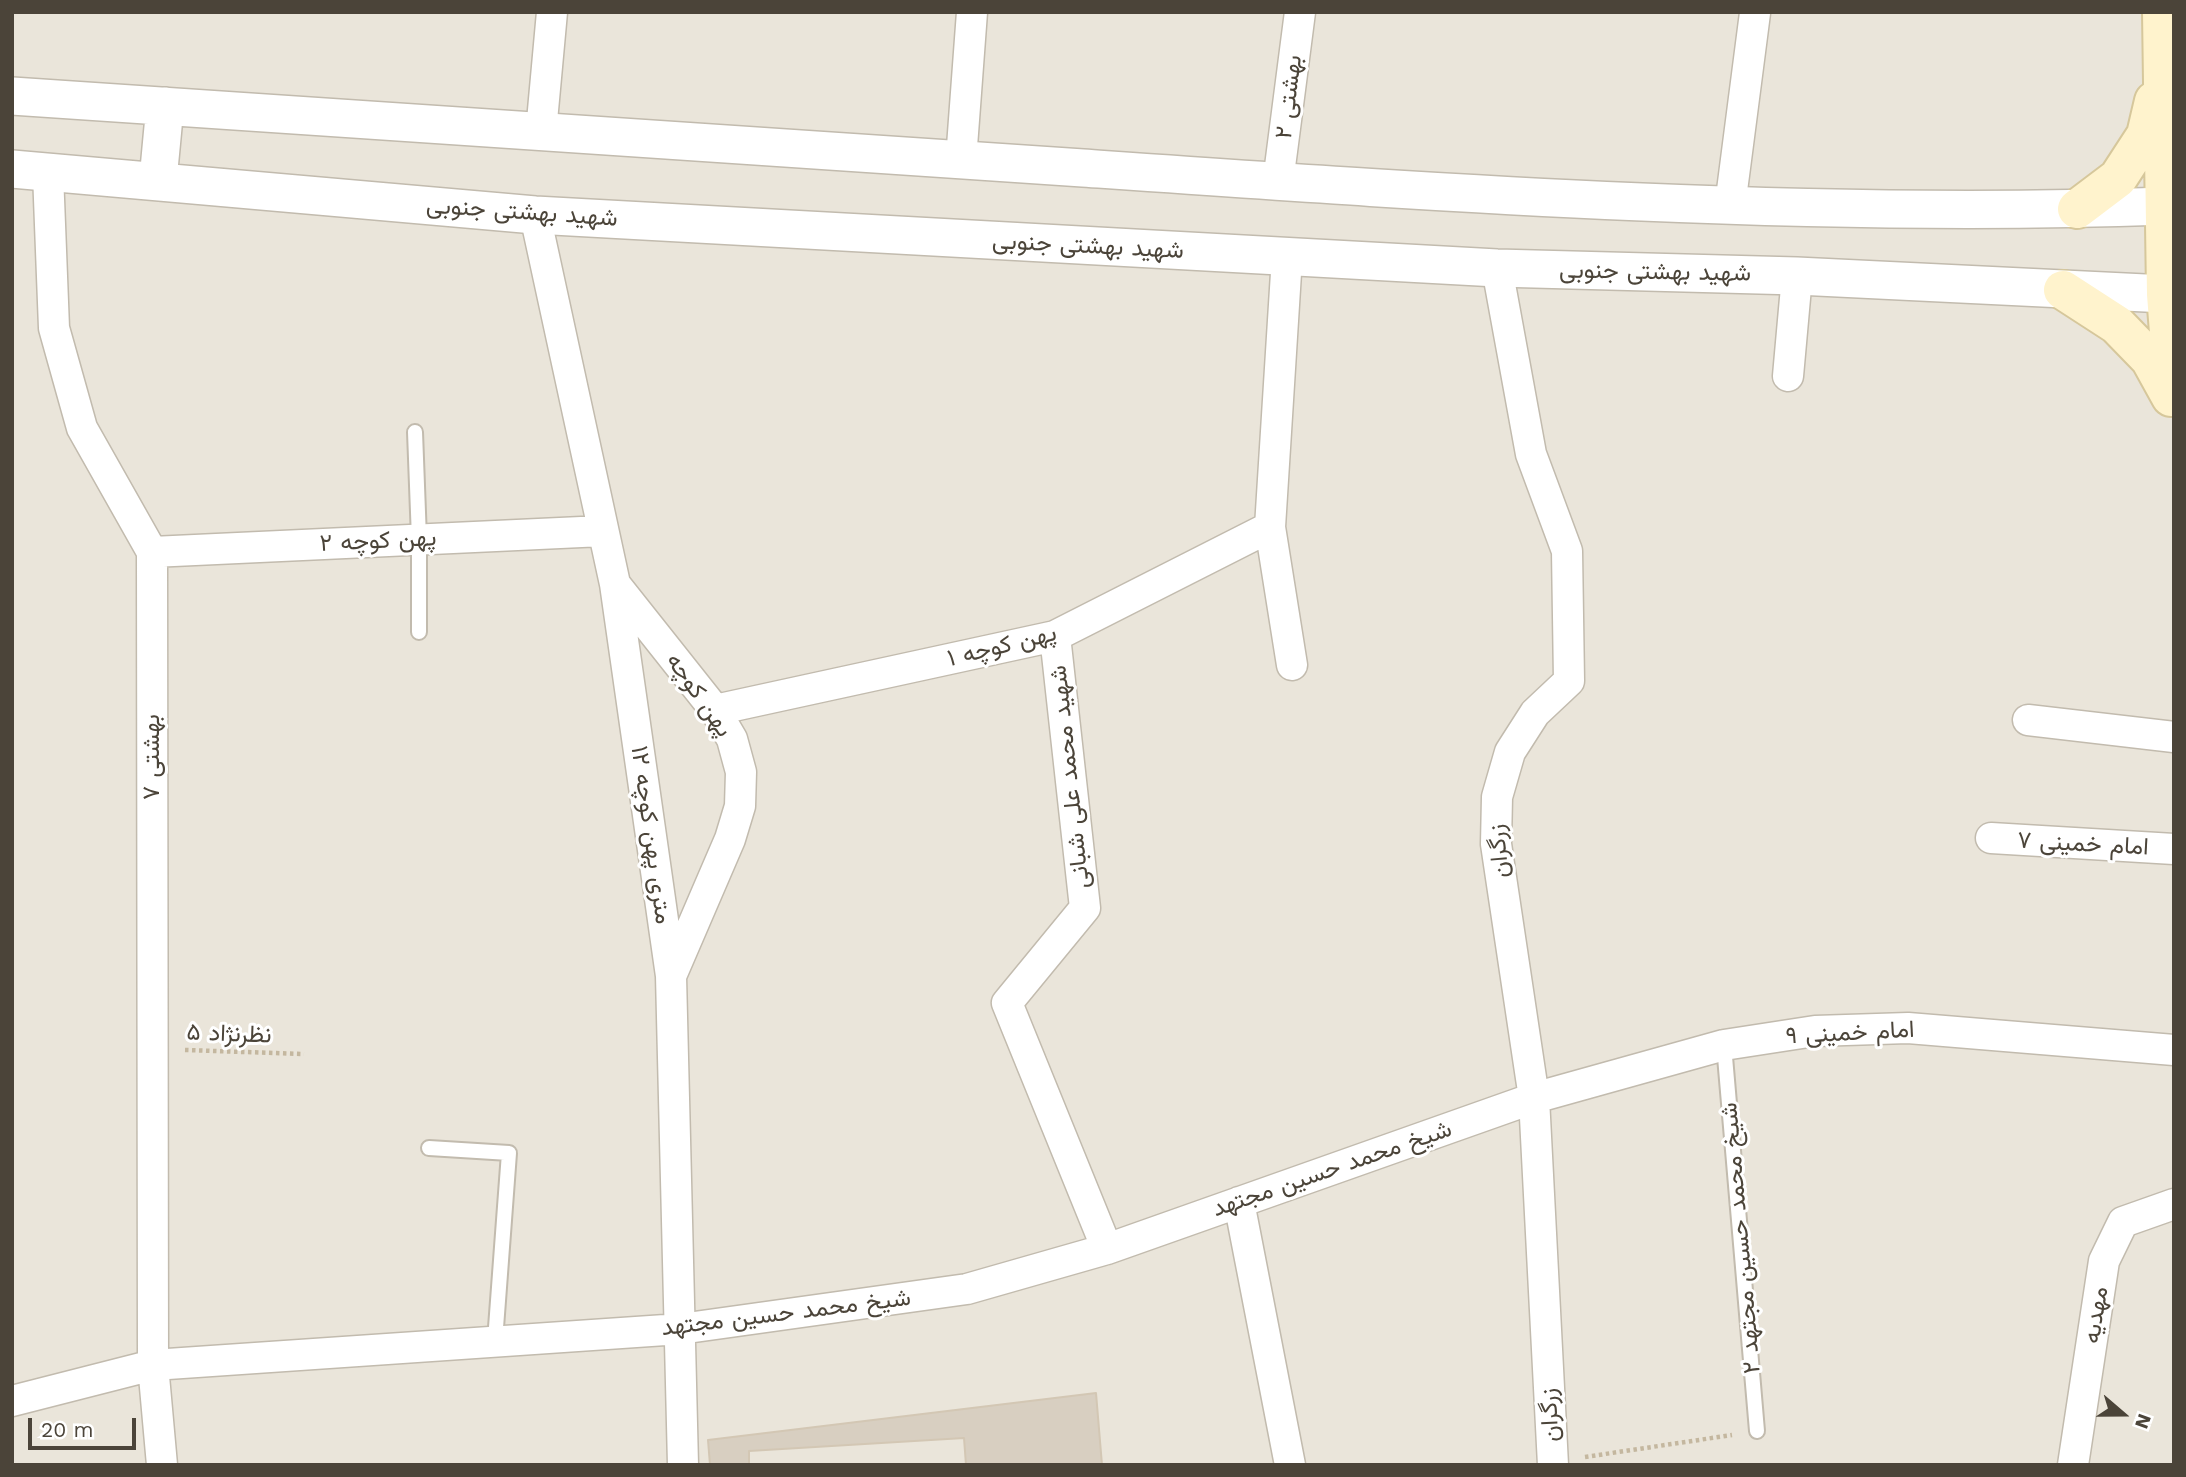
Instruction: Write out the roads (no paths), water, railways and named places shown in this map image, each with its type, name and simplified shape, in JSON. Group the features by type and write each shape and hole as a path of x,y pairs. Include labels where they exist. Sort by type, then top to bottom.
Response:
{"main road":[{"path":"2162,12 2174,396"},
{"path":"2077,209 2118,178 2146,135 2163,65"},
{"path":"2063,290 2117,325 2150,359 2174,403"}],"street":[{"path":"541,132 552,12"},
{"path":"961,160 972,12"},
{"name":"بهشتی ۲","path":"1278,182 1300,12"},
{"path":"1730,206 1755,13"},
{"path":"12,96 1278,182 1730,206 2077,209 2170,206"},
{"path":"158,180 165,106"},
{"name":"شهید بهشتی جنوبی","path":"12,169 535,215 1497,268 1797,276 2170,294"},
{"name":"بهشتی ۷","path":"48,173 54,328 82,428 152,552 153,1364 162,1465"},
{"name":"۱۲ متری پهن کوچه","path":"535,215 615,584 671,976 684,1465"},
{"path":"1287,257 1270,527 1292,665"},
{"name":"زرگران","path":"1497,268 1531,454 1567,551 1569,681 1535,713 1510,752 1497,797 1496,844 1534,1098 1553,1464"},
{"path":"1788,376 1797,276"},
{"name":"پهن کوچه ۱","path":"715,710 1055,636 1270,527"},
{"name":"پهن کوچه ۲","path":"152,552 604,531"},
{"name":"پهن کوچه","path":"615,584 715,710 732,739 741,772 740,806 730,839 671,976"},
{"name":"شهید محمد علی شبانی","path":"1055,636 1084,908 1007,1003 1107,1249"},
{"path":"2028,720 2174,737"},
{"name":"امام خمینی ۷","path":"1992,838 2174,849"},
{"name":"امام خمینی ۹","path":"1534,1098 1724,1045 1815,1031 1908,1028 2174,1050"},
{"name":"شیخ محمد حسین مجتهد","path":"12,1401 153,1364 680,1329 967,1289 1107,1249 1534,1098"},
{"path":"1239,1202 1290,1465"},
{"name":"مهدیه","path":"2073,1465 2104,1261 2123,1222 2174,1204"}],"lane":[{"path":"415,432 419,632"},
{"name":"شیخ محمد حسین مجتهد ۲","path":"1724,1045 1757,1431"},
{"path":"429,1148 509,1153 495,1341"}]}
